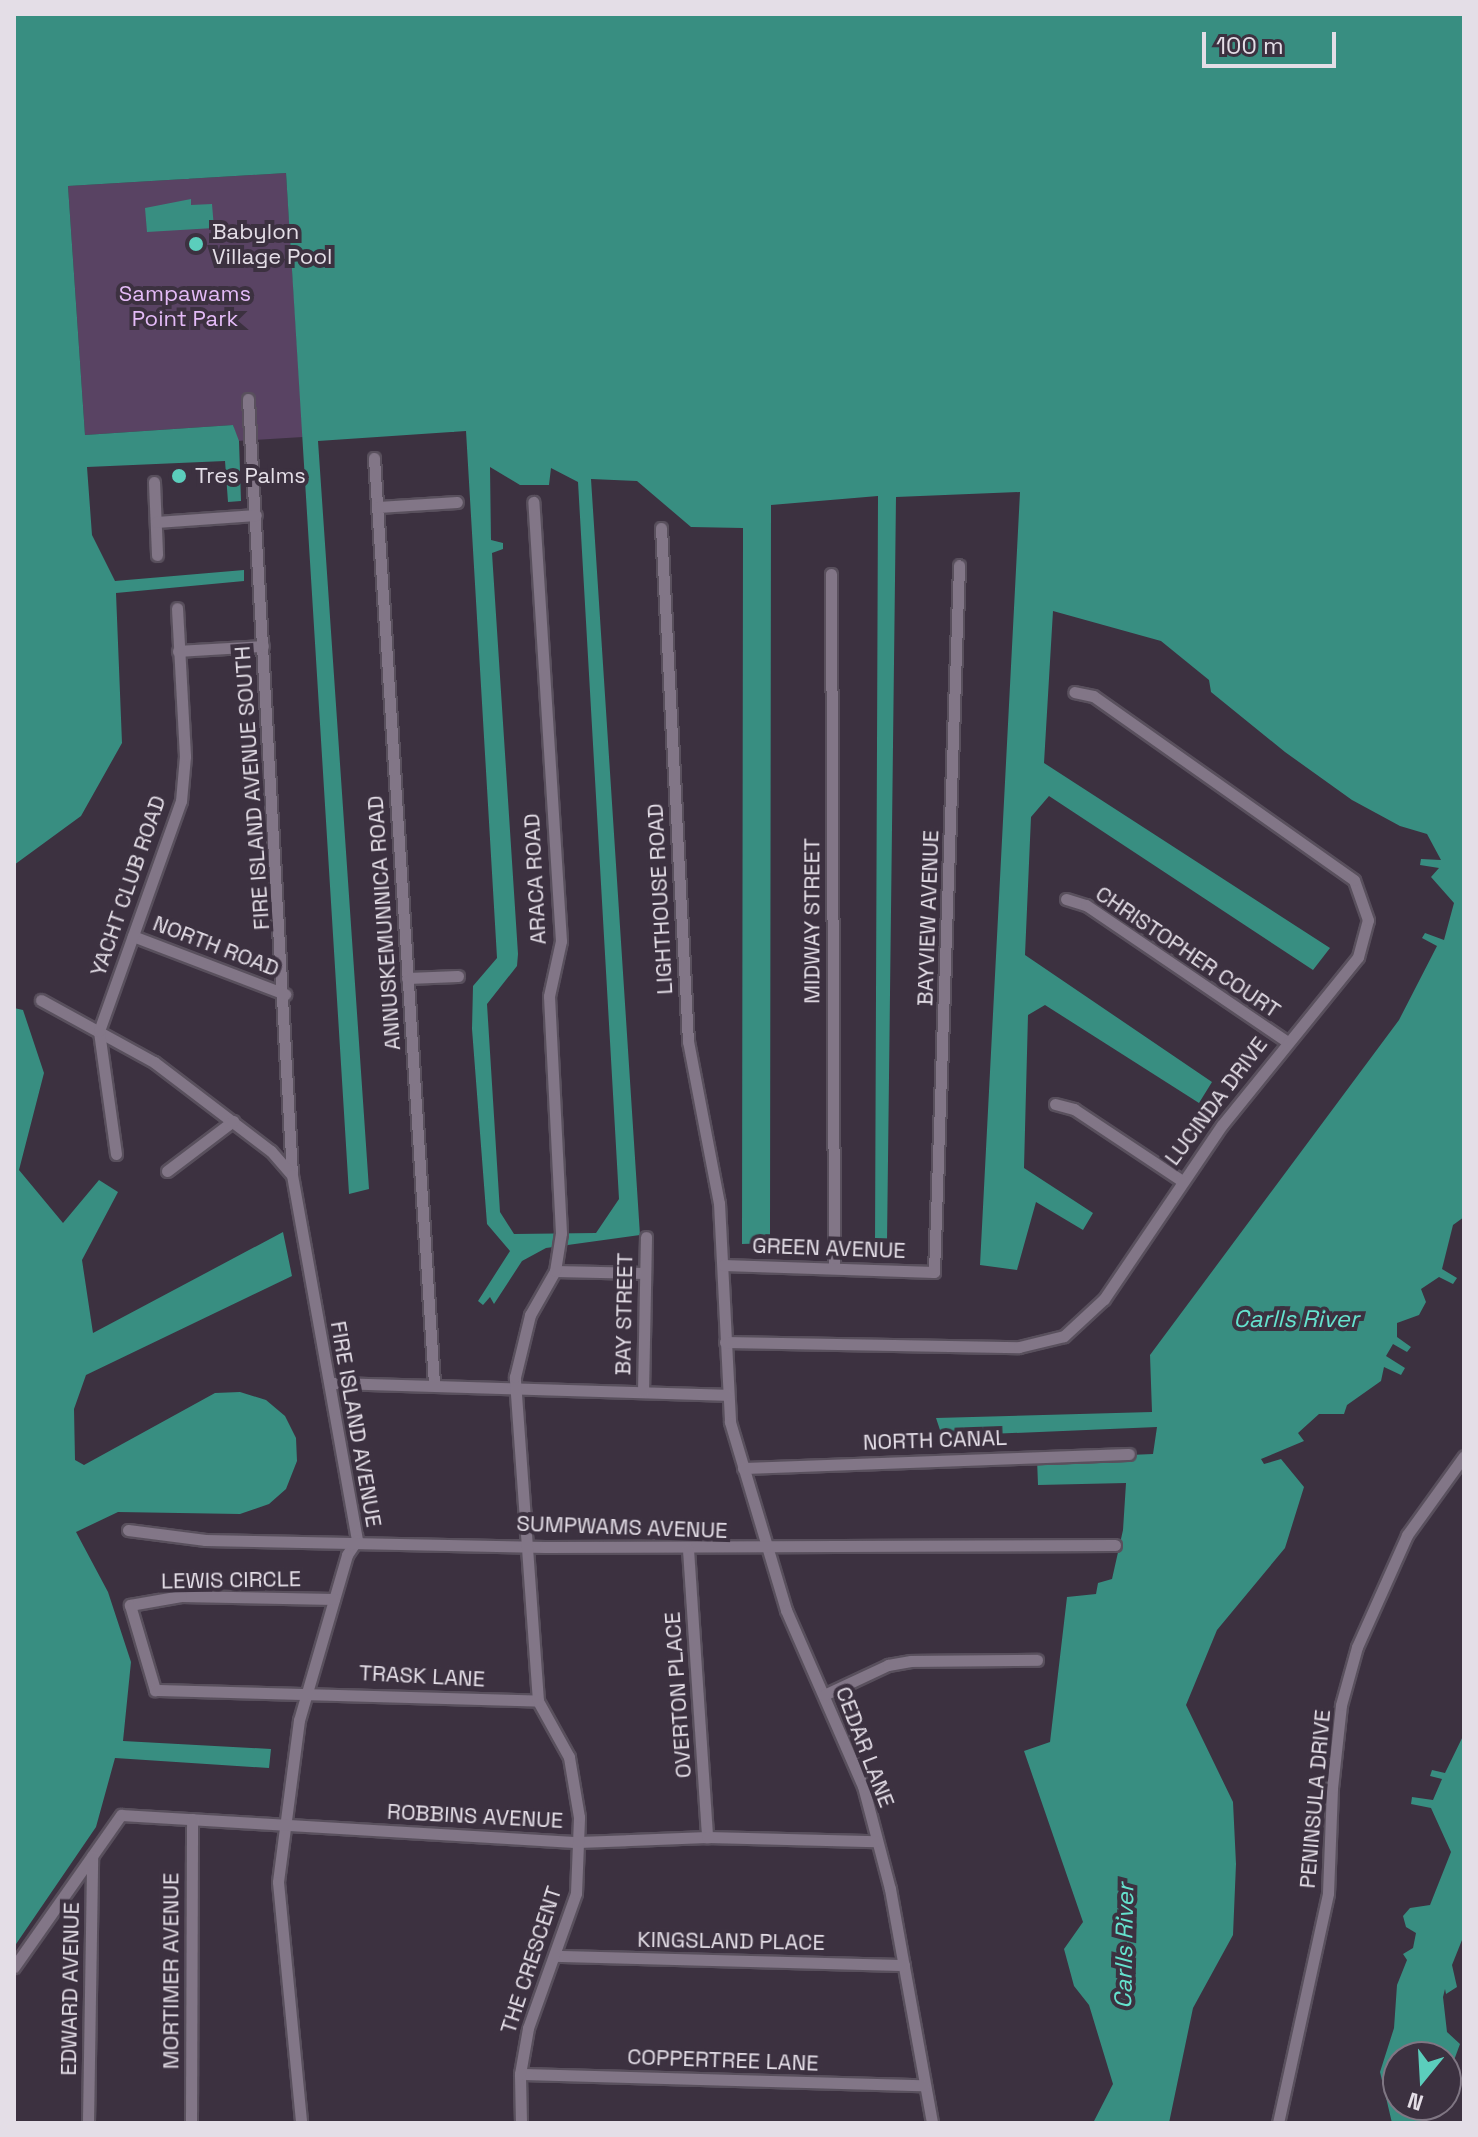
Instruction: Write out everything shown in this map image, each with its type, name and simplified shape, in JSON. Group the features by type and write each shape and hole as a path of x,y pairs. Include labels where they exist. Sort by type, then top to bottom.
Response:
{"street":[{"name":"FIRE ISLAND AVENUE SOUTH","path":"248,399 285,994 292,1175"},
{"name":"ANNUSKEMUNNICA ROAD","path":"374,458 434,1384"},
{"path":"154,482 157,555"},
{"path":"378,507 457,502"},
{"name":"ARACA ROAD","path":"518,1388 521,1340 555,1271 561,1233 549,996 561,941 533,502"},
{"path":"156,522 256,515"},
{"name":"LIGHTHOUSE ROAD","path":"661,528 688,1041 713,1157 723,1265"},
{"name":"BAYVIEW AVENUE","path":"934,1272 959,565"},
{"name":"MIDWAY STREET","path":"831,574 834,1268"},
{"name":"YACHT CLUB ROAD","path":"99,1031 181,801 185,756 177,608"},
{"path":"178,651 263,646"},
{"name":"LUCINDA DRIVE","path":"725,1342 1045,1344 1074,1328 1104,1299 1181,1180 1286,1041 1358,957 1368,920 1354,880 1093,696 1074,692"},
{"name":"CHRISTOPHER COURT","path":"1066,899 1086,905 1286,1041"},
{"name":"NORTH ROAD","path":"133,936 285,994"},
{"path":"407,978 458,976"},
{"path":"41,1000 154,1062 233,1121 292,1175"},
{"path":"99,1031 116,1154"},
{"path":"1055,1104 1074,1109 1181,1180"},
{"path":"167,1171 233,1121"},
{"name":"FIRE ISLAND AVENUE","path":"292,1175 332,1383 357,1540 334,1599 305,1695 278,1882 301,2123"},
{"name":"BAY STREET","path":"643,1392 646,1237"},
{"name":"GREEN AVENUE","path":"723,1265 934,1272"},
{"name":"CEDAR LANE","path":"723,1265 727,1395 743,1468 764,1550 863,1786 904,1965 932,2123"},
{"path":"555,1271 645,1273"},
{"path":"332,1383 727,1395"},
{"name":"THE CRESCENT","path":"518,1388 538,1701 569,1757 577,1787 578,1842 576,1893 558,1956 528,2028 520,2074 521,2123"},
{"name":"NORTH CANAL","path":"743,1468 1129,1454"},
{"name":"PENINSULA DRIVE","path":"1278,2123 1328,1893 1335,1760 1357,1647 1407,1535 1464,1456"},
{"name":"SUMPWAMS AVENUE","path":"128,1530 205,1540 357,1540 688,1549 1115,1545"},
{"name":"OVERTON PLACE","path":"688,1549 707,1837"},
{"name":"LEWIS CIRCLE","path":"305,1695 155,1690 130,1605 181,1596 334,1599"},
{"path":"824,1695 888,1665 911,1661 1037,1660"},
{"name":"TRASK LANE","path":"305,1695 538,1701"},
{"name":"ROBBINS AVENUE","path":"92,1855 121,1815 578,1842 707,1837 876,1841"},
{"name":"MORTIMER AVENUE","path":"191,2123 192,1819"},
{"path":"14,1967 92,1855"},
{"name":"EDWARD AVENUE","path":"88,2123 92,1855"},
{"name":"KINGSLAND PLACE","path":"558,1956 904,1965"},
{"name":"COPPERTREE LANE","path":"520,2074 924,2085"}],"green space":[{"name":"Sampawams Point Park","path":"286,173 303,437 237,441 233,425 85,435 68,186"}],"water":[{"name":"Carlls River","path":"14,14 1464,14 1464,1217 1453,1225 1442,1269 1457,1278 1453,1284 1439,1277 1421,1289 1426,1302 1419,1315 1397,1323 1397,1337 1411,1347 1407,1352 1393,1344 1386,1356 1405,1368 1401,1375 1384,1367 1381,1381 1347,1405 1344,1414 1319,1414 1298,1433 1304,1441 1261,1459 1264,1464 1281,1459 1304,1487 1285,1548 1217,1630 1186,1705 1233,1802 1236,1864 1233,1935 1193,2008 1169,2123 1093,2123 1113,2084 1089,2005 1074,1986 1064,1949 1083,1922 1024,1751 1050,1742 1067,1597 1096,1594 1098,1583 1112,1579 1123,1530 1126,1483 1038,1485 1037,1459 1153,1454 1157,1427 942,1436 936,1418 1152,1412 1150,1355 1399,1020 1437,946 1422,938 1425,933 1444,940 1454,903 1431,877 1439,868 1420,865 1421,859 1441,860 1427,834 1400,826 1352,800 1285,752 1211,692 1209,680 1161,641 1053,611 1044,763 1330,948 1313,970 1049,796 1031,817 1025,955 1212,1082 1199,1103 1045,1005 1028,1015 1024,1168 1093,1213 1083,1230 1036,1202 1017,1270 980,1265 1020,492 896,497 887,1243 875,1244 878,496 771,505 770,1243 742,1244 743,528 691,527 637,481 591,479 640,1235 546,1248 522,1261 494,1304 490,1297 483,1305 478,1301 510,1251 487,1224 472,1029 473,986 497,958 466,431 318,441 369,1189 349,1194 286,173 68,186 85,435 233,425 239,441 241,501 228,502 225,461 87,467 92,535 115,581 244,570 244,581 116,593 122,743 81,816 14,865","holes":["490,467 520,485 549,485 551,468 578,482 619,1199 596,1233 514,1234 500,1212 487,1004 517,966 518,954 492,553 503,549 503,543 491,540"]},
{"path":"191,199 191,205 212,204 214,228 147,232 145,208"},
{"path":"14,1008 23,1010 44,1073 19,1170 63,1223 99,1180 118,1192 82,1260 93,1333 283,1232 292,1276 86,1375 74,1409 75,1460 84,1465 215,1393 240,1392 266,1400 285,1416 296,1438 297,1461 286,1489 269,1504 240,1514 118,1512 76,1532 108,1592 131,1662 123,1741 271,1749 269,1768 115,1758 96,1827 14,1947"},
{"path":"1464,1734 1464,1935 1452,1965 1457,1987 1446,1994 1445,1989 1443,1997 1447,2032 1457,2041 1390,2041 1394,2028 1397,1985 1407,1960 1403,1954 1413,1948 1416,1933 1406,1927 1403,1916 1410,1908 1430,1905 1451,1852 1431,1808 1411,1804 1412,1797 1433,1800 1442,1779 1430,1776 1432,1770 1445,1773"},
{"path":"1392,2121 1424,2121 1423,2123"}],"place":[{"name":"Babylon Village Pool","path":"196,244"},
{"name":"Tres Palms","path":"179,476"}]}
